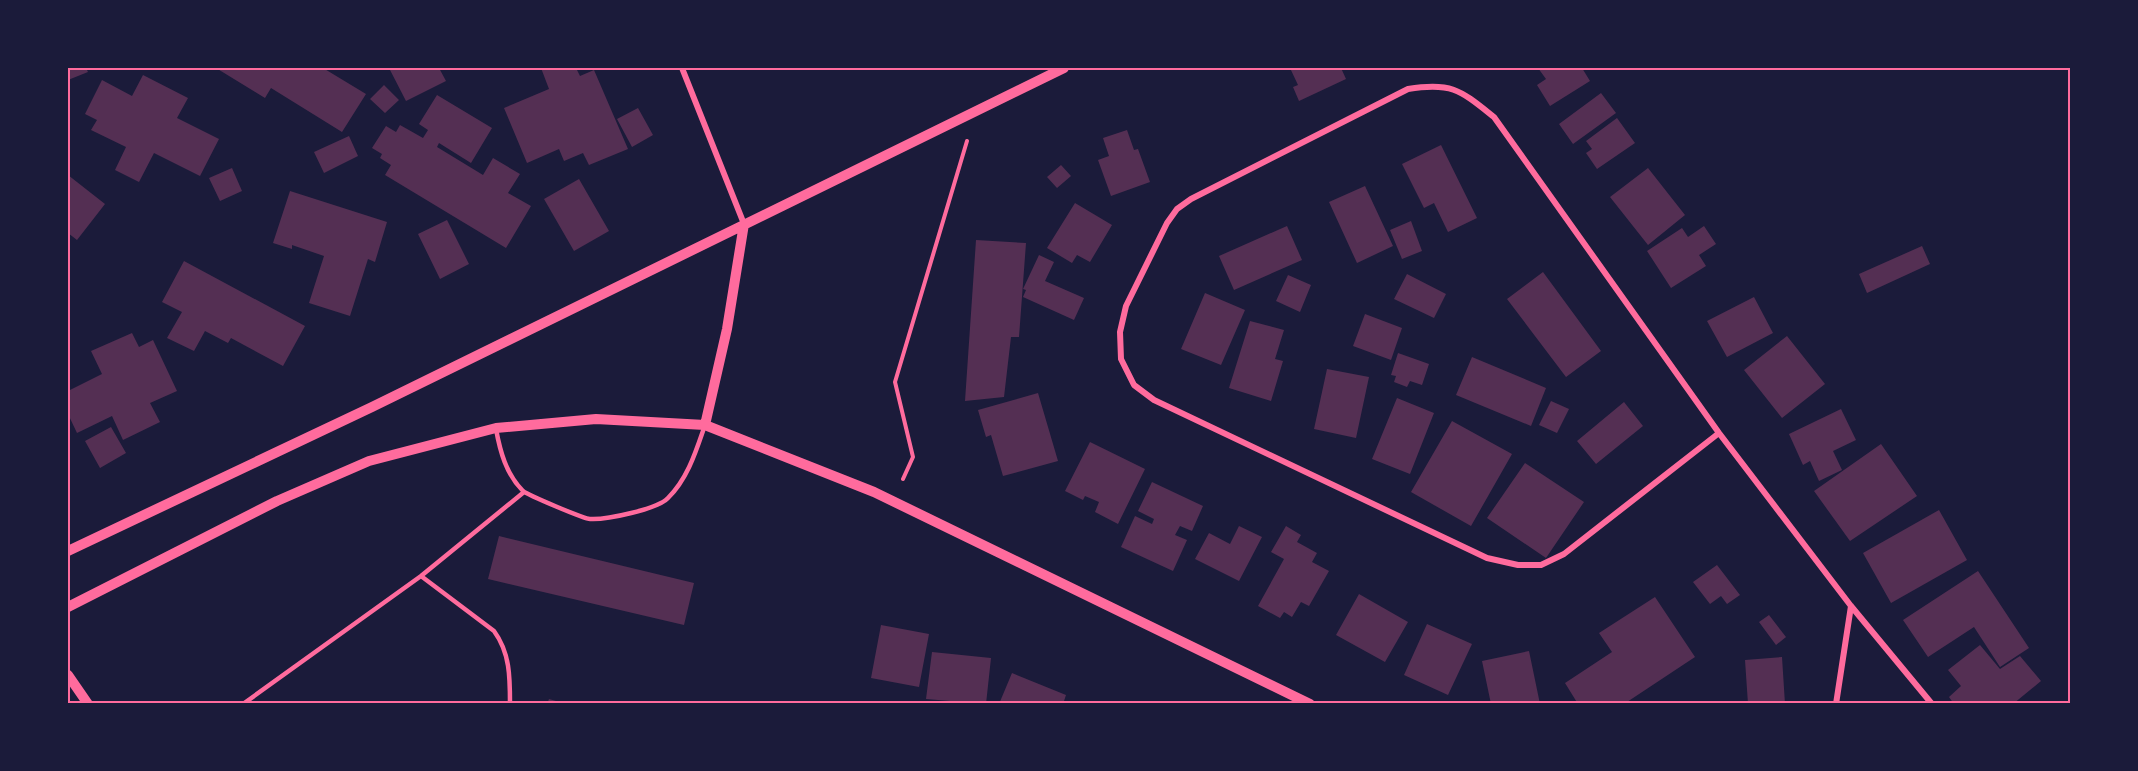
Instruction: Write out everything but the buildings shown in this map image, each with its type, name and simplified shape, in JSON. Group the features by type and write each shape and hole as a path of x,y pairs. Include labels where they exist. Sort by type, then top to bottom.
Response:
{"street":[{"path":"682,68 744,224 727,329 705,425"},
{"path":"68,551 351,417 1064,68"},
{"path":"1719,433 1564,554 1541,565 1518,565 1487,558 1154,400 1134,385 1122,359 1120,332 1126,306 1167,223 1177,209 1191,199 1408,89 1433,85 1462,92 1494,117 1719,433 1851,606 1932,704"},
{"path":"68,607 277,501 369,461 496,428 596,419 705,425 874,492 1310,704"},
{"path":"1836,704 1851,606"},
{"path":"68,675 88,704"}],"lane":[{"path":"496,428 501,454 510,474 524,492 589,519 632,513 667,500 685,477 705,425"},
{"path":"243,704 421,576 524,492"},
{"path":"421,576 494,632 501,640 510,672 510,704"}],"path":[{"path":"893,502 913,457 895,382 976,111"}]}
